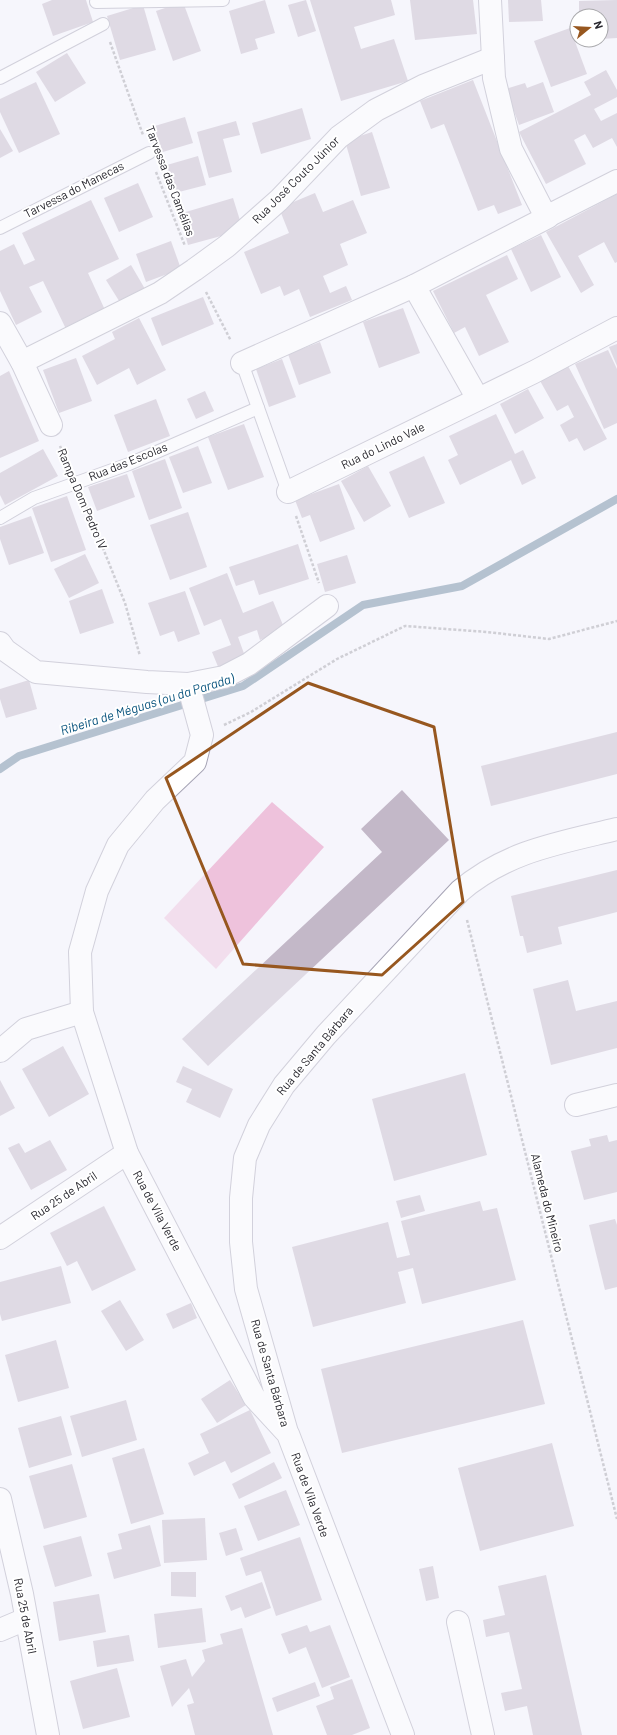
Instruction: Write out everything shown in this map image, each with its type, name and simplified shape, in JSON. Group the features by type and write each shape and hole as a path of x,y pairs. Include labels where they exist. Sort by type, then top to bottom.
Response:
{"street":[{"path":"490,0 494,78 511,149 546,217 548,217"},
{"name":"Rua José Couto Júnior","path":"22,362 160,293 194,270 227,246 279,200 339,137 376,110 423,86 493,58"},
{"path":"242,363 414,286 617,181"},
{"path":"414,286 478,399"},
{"path":"0,323 22,362 51,426"},
{"name":"Rua do Lindo Vale","path":"288,492 478,399 617,328"},
{"path":"2,649 36,672 147,682 192,696 249,664 327,606"},
{"name":"Rua de Vila Verde","path":"192,696 202,735 195,762 156,800 118,845 97,891 80,952 82,1012 127,1153 254,1397 288,1434 320,1524 403,1735"},
{"name":"Rua de Santa Bárbara","path":"288,1434 246,1289 241,1242 241,1198 245,1158 258,1125 284,1085 326,1035 460,891 474,879 507,860 552,845 617,829"},
{"path":"0,1031 26,1029 82,1012"},
{"path":"0,1051 26,1029"},
{"path":"576,1105 617,1095"},
{"name":"Rua 25 de Abril","path":"0,1238 127,1153"},
{"name":"Rua 25 de Abril","path":"0,1498 26,1619 48,1735"},
{"path":"0,1630 26,1619"},
{"path":"458,1622 483,1735"}],"lane":[{"path":"96,2 223,0"},
{"path":"0,78 103,24"},
{"name":"Tarvessa do Manecas","path":"0,228 149,153"},
{"path":"242,363 288,492"},
{"name":"Rua das Escolas","path":"0,518 34,498 129,464 258,408"}],"path":[{"name":"Tarvessa das Camélias","path":"103,24 149,153 194,270 242,363"},
{"name":"Rampa Dom Pedro IV","path":"51,426 125,602 147,682"},
{"path":"288,492 327,606"},
{"path":"202,735 251,712 337,659 405,626 487,632 549,639 617,621"},
{"name":"Alameda do Mineiro","path":"460,891 617,1519"}],"highlighted area":[{"path":"308,683 434,727 463,902 382,975 243,964 166,778"}],"shaded area":[{"path":"272,802 324,847 216,969 164,918"}],"building":[{"path":"52,0 86,0 93,22 53,36 42,4"},
{"path":"265,0 275,33 255,39 258,49 241,54 229,11"},
{"path":"306,0 316,31 298,37 288,5"},
{"path":"310,0 391,0 395,15 354,27 361,49 394,39 408,81 341,101"},
{"path":"410,0 473,0 477,34 415,40"},
{"path":"508,0 541,0 543,21 509,22"},
{"path":"617,0 617,38 609,38 609,8 579,8 579,1"},
{"path":"183,2 201,51 173,61 156,11"},
{"path":"143,5 156,50 120,60 107,16"},
{"path":"569,28 569,48 577,48 587,74 551,87 534,41"},
{"path":"67,53 86,83 55,102 36,72"},
{"path":"606,70 617,90 617,97 594,109 601,121 617,113 617,147 612,138 593,148 585,134 574,140 586,164 546,184 519,132 591,95 584,82"},
{"path":"473,80 522,205 498,214 494,205 478,211 444,124 431,129 420,101"},
{"path":"36,82 60,134 19,153 0,112 0,99"},
{"path":"543,82 554,112 519,125 506,89 525,83 527,88"},
{"path":"302,108 311,139 261,154 252,123"},
{"path":"185,117 193,143 156,154 148,128"},
{"path":"236,121 240,135 223,139 232,172 209,178 197,132"},
{"path":"0,129 13,151 0,158"},
{"path":"372,132 390,188 361,196 345,141"},
{"path":"198,156 206,185 175,193 167,165"},
{"path":"138,183 153,217 119,232 104,198"},
{"path":"315,193 323,212 353,200 367,233 340,244 348,265 323,276 330,293 346,286 352,300 310,317 299,289 284,296 280,286 261,294 244,252 289,233 279,208"},
{"path":"617,194 617,262 615,263 604,242 578,256 594,285 581,293 546,232"},
{"path":"233,198 243,230 188,245 179,214"},
{"path":"91,200 119,259 88,273 105,310 66,329 43,281 29,287 42,312 16,325 0,291 0,251 14,244 24,265 35,260 22,233"},
{"path":"541,235 561,277 531,292 511,249"},
{"path":"171,241 181,269 146,282 136,254"},
{"path":"507,255 518,279 486,295 509,342 479,356 465,327 454,333 433,291"},
{"path":"131,265 145,289 121,304 106,280"},
{"path":"203,297 214,324 162,346 151,318"},
{"path":"403,308 420,353 379,368 363,322"},
{"path":"139,318 166,370 137,385 129,368 97,385 82,356 115,339 112,332"},
{"path":"320,342 331,373 299,385 288,354"},
{"path":"617,344 617,366 609,347"},
{"path":"608,350 617,369 617,423 604,429 575,364"},
{"path":"76,358 92,401 59,413 43,370"},
{"path":"282,359 296,397 269,407 256,369"},
{"path":"567,364 607,439 584,451 577,438 569,442 560,425 574,417 568,405 557,411 539,379"},
{"path":"9,371 39,441 0,458 0,376"},
{"path":"528,389 544,418 515,434 500,404"},
{"path":"205,391 214,411 196,419 187,399"},
{"path":"156,399 170,436 128,452 114,415"},
{"path":"496,414 515,454 523,450 536,478 522,485 511,460 460,485 448,460 458,455 449,436"},
{"path":"244,424 264,477 228,490 208,437"},
{"path":"198,446 212,483 183,493 169,457"},
{"path":"43,449 58,476 5,505 0,495 0,473"},
{"path":"424,456 445,503 409,518 389,472"},
{"path":"165,459 182,508 149,520 132,471"},
{"path":"368,466 391,506 364,522 341,481"},
{"path":"127,474 135,497 97,511 88,487"},
{"path":"339,484 355,529 320,542 310,515 302,518 295,500"},
{"path":"67,496 86,550 51,562 32,508"},
{"path":"188,512 207,567 170,580 150,525"},
{"path":"31,516 44,553 9,565 0,539 0,527"},
{"path":"298,544 309,579 259,595 254,580 236,586 229,567"},
{"path":"85,554 99,583 69,598 54,569"},
{"path":"347,555 356,583 325,592 317,564"},
{"path":"227,573 243,613 273,601 285,630 260,640 257,630 238,637 246,659 219,669 212,652 231,645 221,619 204,626 189,588"},
{"path":"102,589 114,623 80,634 69,601"},
{"path":"185,591 200,634 178,642 174,631 160,636 148,603"},
{"path":"29,680 37,709 6,718 0,699 0,689"},
{"path":"617,732 617,774 491,806 481,766"},
{"path":"402,790 449,840 208,1066 182,1039 382,852 361,829"},
{"path":"617,870 617,912 558,927 562,944 527,953 523,936 520,936 511,896"},
{"path":"568,980 576,1011 617,1001 617,1048 551,1065 533,989"},
{"path":"63,1046 89,1094 49,1117 22,1069"},
{"path":"183,1066 233,1089 220,1118 186,1102 192,1089 176,1082"},
{"path":"465,1073 487,1155 394,1181 372,1099"},
{"path":"0,1080 15,1108 0,1116"},
{"path":"607,1135 609,1142 617,1140 617,1192 584,1200 571,1151 591,1146 589,1139"},
{"path":"50,1140 67,1170 31,1190 8,1148 19,1143 25,1153"},
{"path":"420,1195 425,1211 401,1218 396,1201"},
{"path":"480,1201 483,1211 497,1208 516,1280 422,1304 413,1268 398,1272 406,1303 313,1327 292,1247 388,1222 397,1258 410,1255 401,1221"},
{"path":"104,1206 136,1270 92,1291 77,1261 67,1266 50,1233"},
{"path":"615,1219 617,1225 617,1287 605,1290 589,1225"},
{"path":"61,1266 71,1303 2,1321 0,1314 0,1282"},
{"path":"120,1300 144,1340 126,1351 101,1311"},
{"path":"191,1303 197,1318 173,1329 166,1314"},
{"path":"523,1320 545,1404 342,1453 321,1369"},
{"path":"56,1340 69,1388 18,1402 5,1355"},
{"path":"230,1380 246,1405 217,1423 201,1399"},
{"path":"126,1400 137,1440 82,1457 70,1416"},
{"path":"250,1410 271,1453 231,1473 225,1461 194,1476 188,1463 209,1453 200,1434"},
{"path":"61,1416 72,1455 29,1468 18,1428"},
{"path":"552,1443 574,1526 480,1551 458,1468"},
{"path":"144,1448 164,1514 131,1524 112,1458"},
{"path":"274,1462 282,1478 239,1499 232,1484"},
{"path":"72,1464 87,1517 44,1529 29,1476"},
{"path":"286,1490 300,1525 258,1541 244,1506"},
{"path":"205,1518 207,1560 164,1563 162,1520"},
{"path":"150,1525 161,1566 114,1579 107,1553 122,1549 118,1534"},
{"path":"236,1528 243,1550 226,1556 219,1533"},
{"path":"81,1536 92,1576 55,1587 43,1546"},
{"path":"300,1537 322,1600 276,1616 261,1571 246,1576 240,1558"},
{"path":"433,1566 439,1598 426,1601 419,1569"},
{"path":"171,1572 196,1572 196,1597 171,1596"},
{"path":"546,1575 582,1735 533,1735 527,1706 505,1711 501,1693 522,1689 509,1632 486,1637 483,1620 505,1615 498,1586"},
{"path":"262,1582 271,1608 245,1618 241,1607 231,1611 225,1596"},
{"path":"99,1594 106,1632 59,1641 53,1602"},
{"path":"202,1608 206,1642 158,1648 154,1614"},
{"path":"307,1625 310,1632 330,1625 350,1677 322,1688 306,1647 289,1654 281,1634"},
{"path":"242,1628 273,1735 195,1735 187,1705 194,1703 189,1688 172,1707 160,1666 186,1659 192,1677 205,1661 202,1650 223,1644 220,1634"},
{"path":"129,1635 134,1661 97,1667 93,1641"},
{"path":"117,1668 130,1717 83,1729 70,1681"},
{"path":"352,1679 370,1728 352,1735 327,1735 316,1706 334,1699 330,1687"},
{"path":"315,1682 320,1696 277,1712 272,1698"}],"waterway":[{"name":"Ribeira de Méguas (ou da Parada)","path":"0,769 19,756 243,686 363,605 462,586 617,499"}]}
